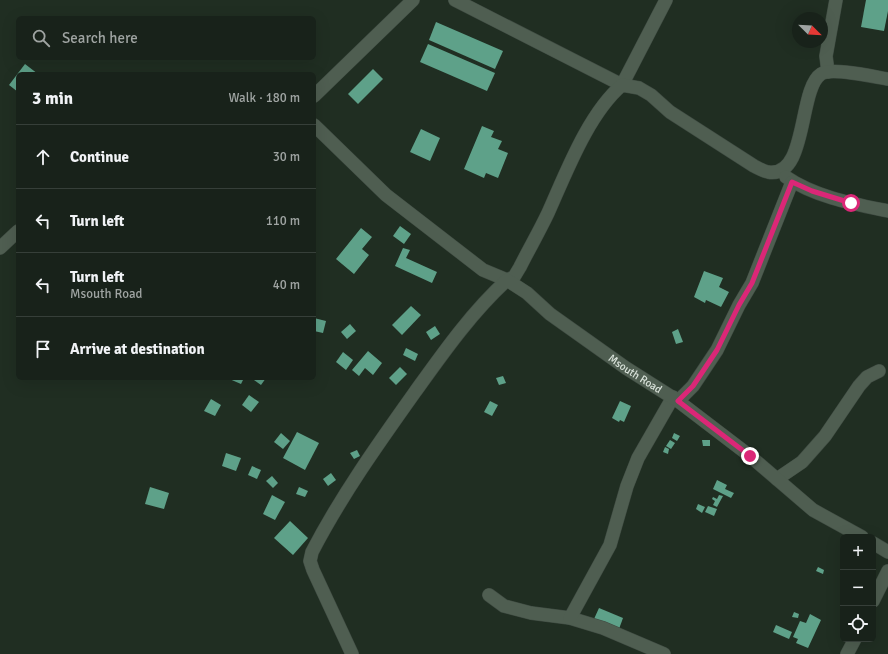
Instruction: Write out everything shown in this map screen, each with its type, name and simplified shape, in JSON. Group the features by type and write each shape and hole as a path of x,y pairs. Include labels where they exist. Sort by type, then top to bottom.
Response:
{"street":[{"path":"316,94 413,0"},
{"path":"455,0 622,85 639,88 651,95 670,112 754,166 768,172 778,172 786,167 793,155 815,82 820,74 828,72 888,79"},
{"path":"352,654 313,570 310,561 312,552 364,465 453,338 491,294 507,280 514,277 576,153 610,95 622,85 666,0"},
{"path":"828,72 826,56 836,0"},
{"name":"Msouth Road","path":"316,127 386,195 483,270 507,280 527,292 550,314 626,368 675,399 777,479 813,510 857,534"},
{"path":"778,172 792,182 833,198 888,212"},
{"path":"570,618 610,544 627,486 638,458 675,399 693,386 717,350 739,305 752,283 792,182"},
{"path":"0,248 16,233"},
{"path":"777,479 802,462 825,436 859,386 867,377 879,371"},
{"path":"876,545 888,552"},
{"path":"876,596 888,571"},
{"path":"488,595 504,606 531,613 570,618 603,628 664,654"},
{"path":"847,654 853,642"}],"building":[{"path":"866,0 888,0 888,11 884,31 861,27"},
{"path":"436,22 503,51 495,69 429,40"},
{"path":"428,44 495,73 487,91 420,62"},
{"path":"25,64 35,72 19,72"},
{"path":"373,69 383,79 358,104 348,94"},
{"path":"16,76 16,90 9,85"},
{"path":"482,126 494,131 491,137 502,141 498,149 508,153 498,178 486,173 484,178 464,169"},
{"path":"421,129 440,138 430,161 410,152"},
{"path":"400,226 411,234 404,244 393,236"},
{"path":"361,228 372,237 362,249 369,255 354,274 336,259"},
{"path":"403,248 410,250 406,258 437,272 432,283 395,266"},
{"path":"704,271 723,278 719,287 729,292 721,307 706,300 705,303 694,297"},
{"path":"411,306 421,315 402,335 392,325"},
{"path":"316,318 326,321 323,333 316,331"},
{"path":"350,324 356,331 347,339 341,332"},
{"path":"435,326 440,334 431,340 426,332"},
{"path":"678,329 683,342 676,344 672,332"},
{"path":"406,348 418,354 415,361 403,355"},
{"path":"368,351 382,363 373,375 365,368 359,376 352,370"},
{"path":"343,352 353,360 346,370 336,362"},
{"path":"400,367 407,374 396,385 389,378"},
{"path":"503,376 506,383 499,385 496,378"},
{"path":"232,380 243,380 241,384"},
{"path":"254,380 265,380 261,385"},
{"path":"249,395 259,402 251,412 242,405"},
{"path":"211,399 221,405 215,416 204,411"},
{"path":"490,401 498,405 492,416 484,412"},
{"path":"620,401 631,406 624,422 620,420 619,422 612,418"},
{"path":"297,432 319,443 305,470 283,458"},
{"path":"281,433 290,441 283,449 274,442"},
{"path":"674,433 680,436 677,441 672,438"},
{"path":"670,440 675,443 671,449 666,446"},
{"path":"702,440 710,440 710,446 703,446"},
{"path":"665,447 669,449 668,454 663,452"},
{"path":"357,450 360,456 354,459 350,453"},
{"path":"226,453 241,458 236,471 222,466"},
{"path":"252,466 261,470 257,479 248,475"},
{"path":"331,473 336,480 328,486 323,479"},
{"path":"272,476 278,483 273,488 266,481"},
{"path":"717,480 727,485 725,489 734,493 731,498 713,489"},
{"path":"150,487 169,493 164,509 145,504"},
{"path":"299,487 308,491 305,497 296,494"},
{"path":"272,495 285,502 275,520 263,514"},
{"path":"719,495 723,496 717,507 713,505 715,501 712,499 713,497 717,499"},
{"path":"698,504 705,507 702,513 696,509"},
{"path":"708,506 717,509 714,516 705,512"},
{"path":"290,521 308,538 293,555 274,538"},
{"path":"818,567 824,570 823,574 816,571"},
{"path":"599,608 623,618 619,629 594,619"},
{"path":"794,612 799,614 798,618 792,617"},
{"path":"810,614 821,620 808,648 796,643 798,639 793,637 800,621 806,623"},
{"path":"776,625 792,632 789,639 773,632"}],"route":[{"path":"750,456 678,401 693,386 717,350 739,305 752,283 767,249 792,182 812,191 851,203"}]}
